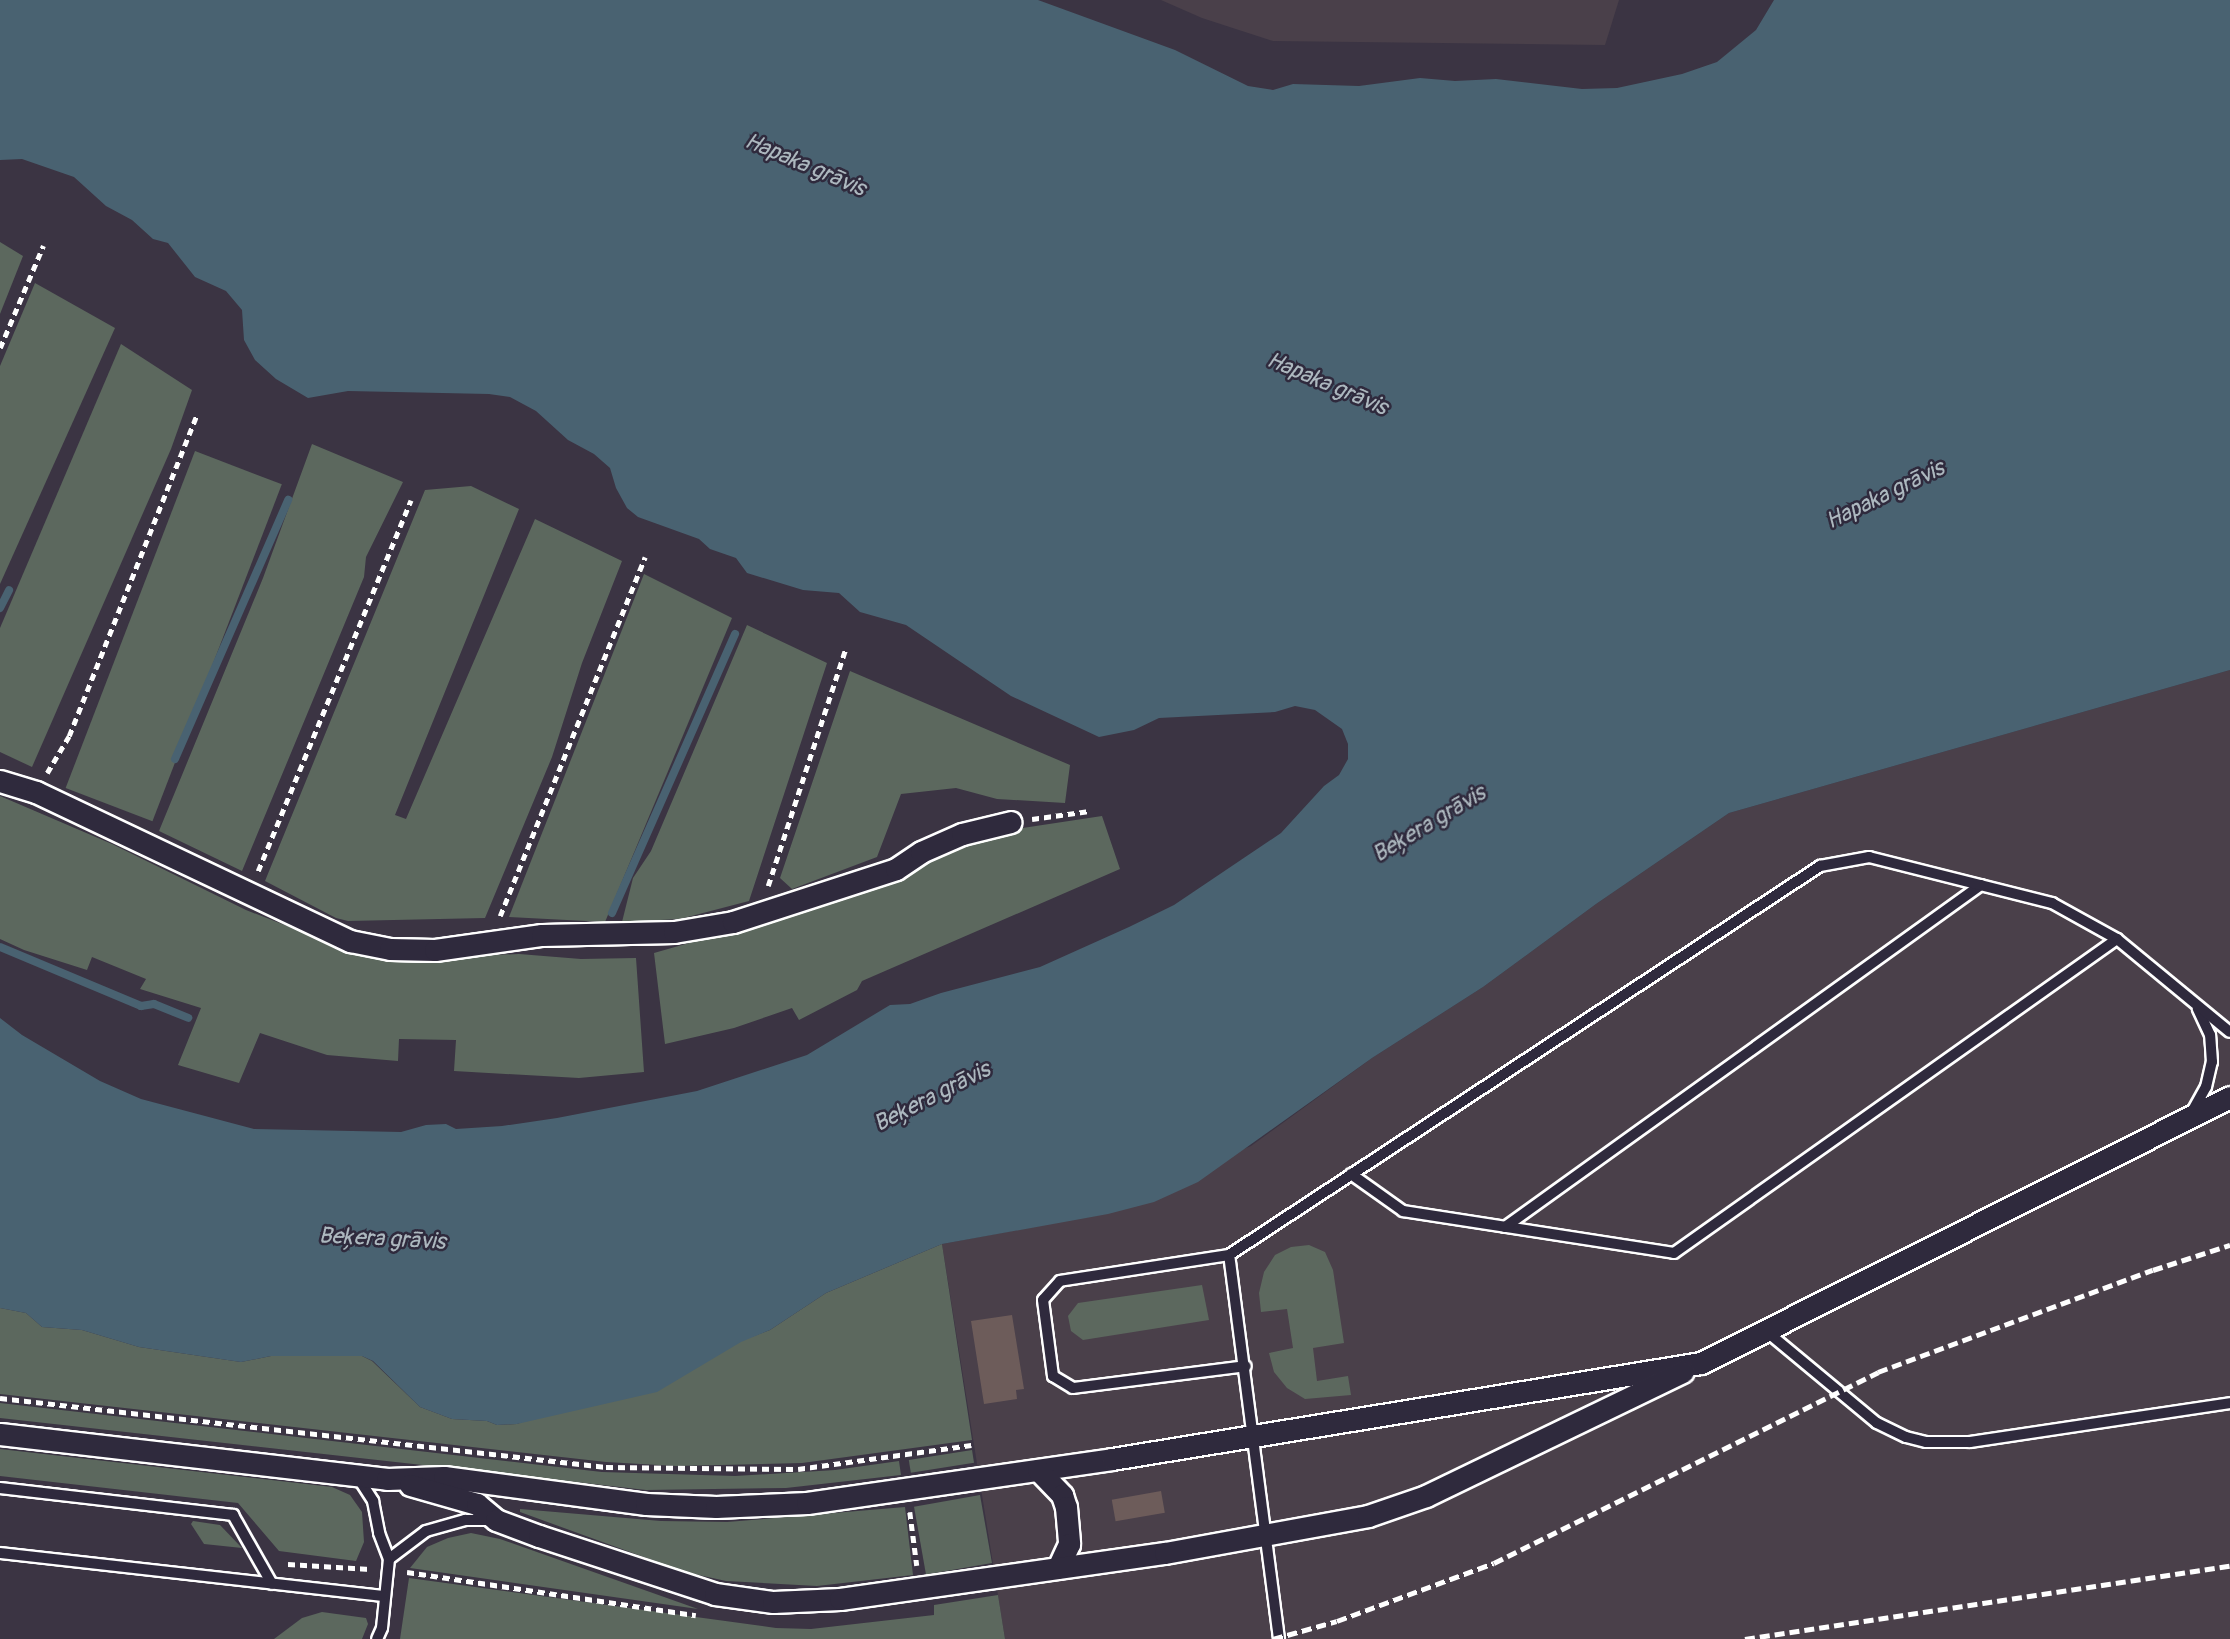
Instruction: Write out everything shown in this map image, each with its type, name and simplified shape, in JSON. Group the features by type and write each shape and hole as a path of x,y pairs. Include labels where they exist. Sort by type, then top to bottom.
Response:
{"street":[{"path":"0,781 36,792 350,941 390,949 435,950 542,935 674,932 733,922 896,869 921,852 962,834 1011,822"},
{"path":"0,1434 387,1479 477,1504 496,1520 715,1594 773,1602 840,1599 1059,1568 1191,1548 1368,1516 1426,1496 1766,1331 2230,1097"},
{"path":"387,1479 444,1477 646,1504 716,1507 807,1503 1178,1449 1701,1363"},
{"path":"1038,1470 1062,1494 1066,1507 1069,1544 1059,1568"}],"lane":[{"path":"1245,1366 1073,1388 1053,1376 1043,1300 1060,1281 1229,1255 1819,866 1869,858 2052,903 2118,939 2230,1032"},
{"path":"1505,1227 1981,885"},
{"path":"1351,1174 1403,1211 1674,1253 2118,939"},
{"path":"2190,1116 2206,1087 2212,1062 2210,1035 2192,1001"},
{"path":"1229,1255 1279,1639"},
{"path":"1766,1331 1877,1423 1906,1437 1926,1442 1970,1442 2230,1403"},
{"path":"357,1475 373,1501 379,1533 389,1559 383,1596 382,1628 377,1639"},
{"path":"0,1488 233,1516 272,1584"},
{"path":"389,1559 426,1531 444,1524 496,1520"},
{"path":"0,1553 383,1596"}],"path":[{"path":"0,348 43,246"},
{"path":"36,792 69,736 197,414"},
{"path":"249,892 411,500"},
{"path":"494,942 499,916 645,557"},
{"path":"759,914 845,650"},
{"path":"1011,822 1089,811"},
{"path":"0,1398 607,1467 798,1469 971,1445"},
{"path":"904,1455 920,1589"}],"shaded area":[{"path":"1161,0 1619,0 1605,45 1273,41 1202,18"},
{"path":"0,242 23,256 0,314"},
{"path":"35,283 115,328 0,584 0,366"},
{"path":"121,344 192,390 171,449 32,767 0,752 0,628"},
{"path":"312,444 403,482 366,557 364,577 242,871 159,831 263,578"},
{"path":"195,451 282,484 152,821 66,788"},
{"path":"471,486 519,509 395,815 406,819 535,519 622,561 582,663 552,757 485,918 348,921 336,918 265,881 425,490"},
{"path":"644,574 732,618 605,922 509,917"},
{"path":"747,625 827,663 749,901 680,919 622,922 633,878 651,851"},
{"path":"2230,670 2230,1639 1005,1639 942,1244 1070,1220 1251,1146 1372,1058 1483,987 1596,904 1729,813"},
{"path":"850,671 1070,765 1065,803 997,799 956,788 901,794 877,857 792,889 780,878"},
{"path":"0,796 112,844 246,910 351,951 462,956 519,954 581,959 636,958 644,1072 579,1078 454,1071 456,1040 399,1039 398,1061 327,1055 260,1033 239,1083 178,1065 201,1008 140,989 146,979 92,957 87,970 24,950 0,939"},
{"path":"1102,816 1120,869 862,981 857,990 799,1020 792,1008 734,1028 665,1044 654,953 835,901 997,832"},
{"path":"942,1244 972,1440 802,1463 676,1466 606,1462 0,1394 0,1308 26,1313 42,1327 82,1330 139,1347 241,1362 271,1356 362,1356 372,1361 420,1407 452,1419 487,1421 497,1425 517,1424 770,1330 826,1293"},
{"path":"1309,1245 1325,1252 1333,1270 1344,1343 1313,1348 1317,1381 1348,1376 1351,1395 1305,1399 1287,1388 1274,1372 1269,1353 1293,1348 1287,1309 1261,1312 1259,1293 1264,1272 1275,1255 1291,1247"},
{"path":"1202,1285 1209,1320 1083,1340 1071,1331 1068,1316 1078,1303"},
{"path":"0,1403 602,1472 735,1476 835,1470 899,1461 901,1475 786,1488 646,1490 0,1418"},
{"path":"0,1449 332,1487 350,1495 362,1512 364,1542 356,1561 279,1551 238,1503 0,1476"},
{"path":"972,1450 974,1463 911,1473 909,1460"},
{"path":"980,1495 992,1563 926,1575 914,1507"},
{"path":"905,1507 913,1575 817,1586 726,1581 685,1572 520,1512 520,1509 661,1521 727,1522"},
{"path":"193,1521 220,1525 242,1548 204,1544 191,1524"},
{"path":"471,1533 500,1539 698,1609 410,1568 427,1547 448,1538"},
{"path":"409,1578 776,1628 811,1629 934,1615 934,1605 998,1595 1005,1639 400,1639"},
{"path":"322,1612 366,1618 368,1624 362,1639 274,1639 302,1618"}],"water":[{"path":"0,0 1038,0 1175,50 1248,86 1273,90 1293,84 1359,86 1420,78 1455,81 1496,79 1582,89 1617,88 1682,74 1717,62 1756,30 1774,0 2230,0 2230,670 1729,813 1596,904 1483,987 1372,1058 1198,1182 1154,1202 1108,1214 942,1244 826,1293 770,1330 741,1342 657,1392 517,1424 497,1425 487,1421 452,1419 420,1407 373,1361 362,1356 271,1356 241,1362 139,1347 82,1330 42,1327 26,1313 0,1308 0,1018 22,1035 100,1081 141,1099 254,1129 401,1132 426,1125 446,1124 456,1129 502,1126 697,1091 807,1055 890,1005 910,1004 1040,967 1174,905 1281,833 1324,786 1339,775 1348,759 1348,744 1342,729 1315,710 1295,706 1275,712 1159,718 1134,730 1099,737 1011,696 906,625 860,612 839,593 803,590 747,573 736,558 710,549 699,539 638,517 627,508 616,488 610,468 594,454 568,440 536,411 510,397 489,394 348,391 308,398 276,379 255,360 244,340 242,310 226,291 195,277 168,243 153,239 132,220 106,206 74,177 22,159 0,160"}],"building":[{"path":"1012,1315 1024,1389 1016,1390 1017,1399 984,1404 971,1321"},
{"path":"1161,1491 1165,1513 1116,1521 1112,1500"}],"waterway":[{"path":"175,759 288,500"},
{"path":"0,608 9,590"},
{"path":"612,913 735,634"},
{"path":"0,947 141,1006 154,1004 188,1018"}],"railway":[{"path":"1273,1639 1337,1621 1494,1563 1878,1372 2153,1270 2230,1245"},
{"path":"1745,1639 2230,1566"}],"water label":[{"name":"Hapaka grāvis","path":"805,165"},
{"name":"Hapaka grāvis","path":"1327,384"},
{"name":"Hapaka grāvis","path":"1885,495"},
{"name":"Beķera grāvis","path":"1429,824"},
{"name":"Beķera grāvis","path":"932,1097"},
{"name":"Beķera grāvis","path":"382,1239"}]}
